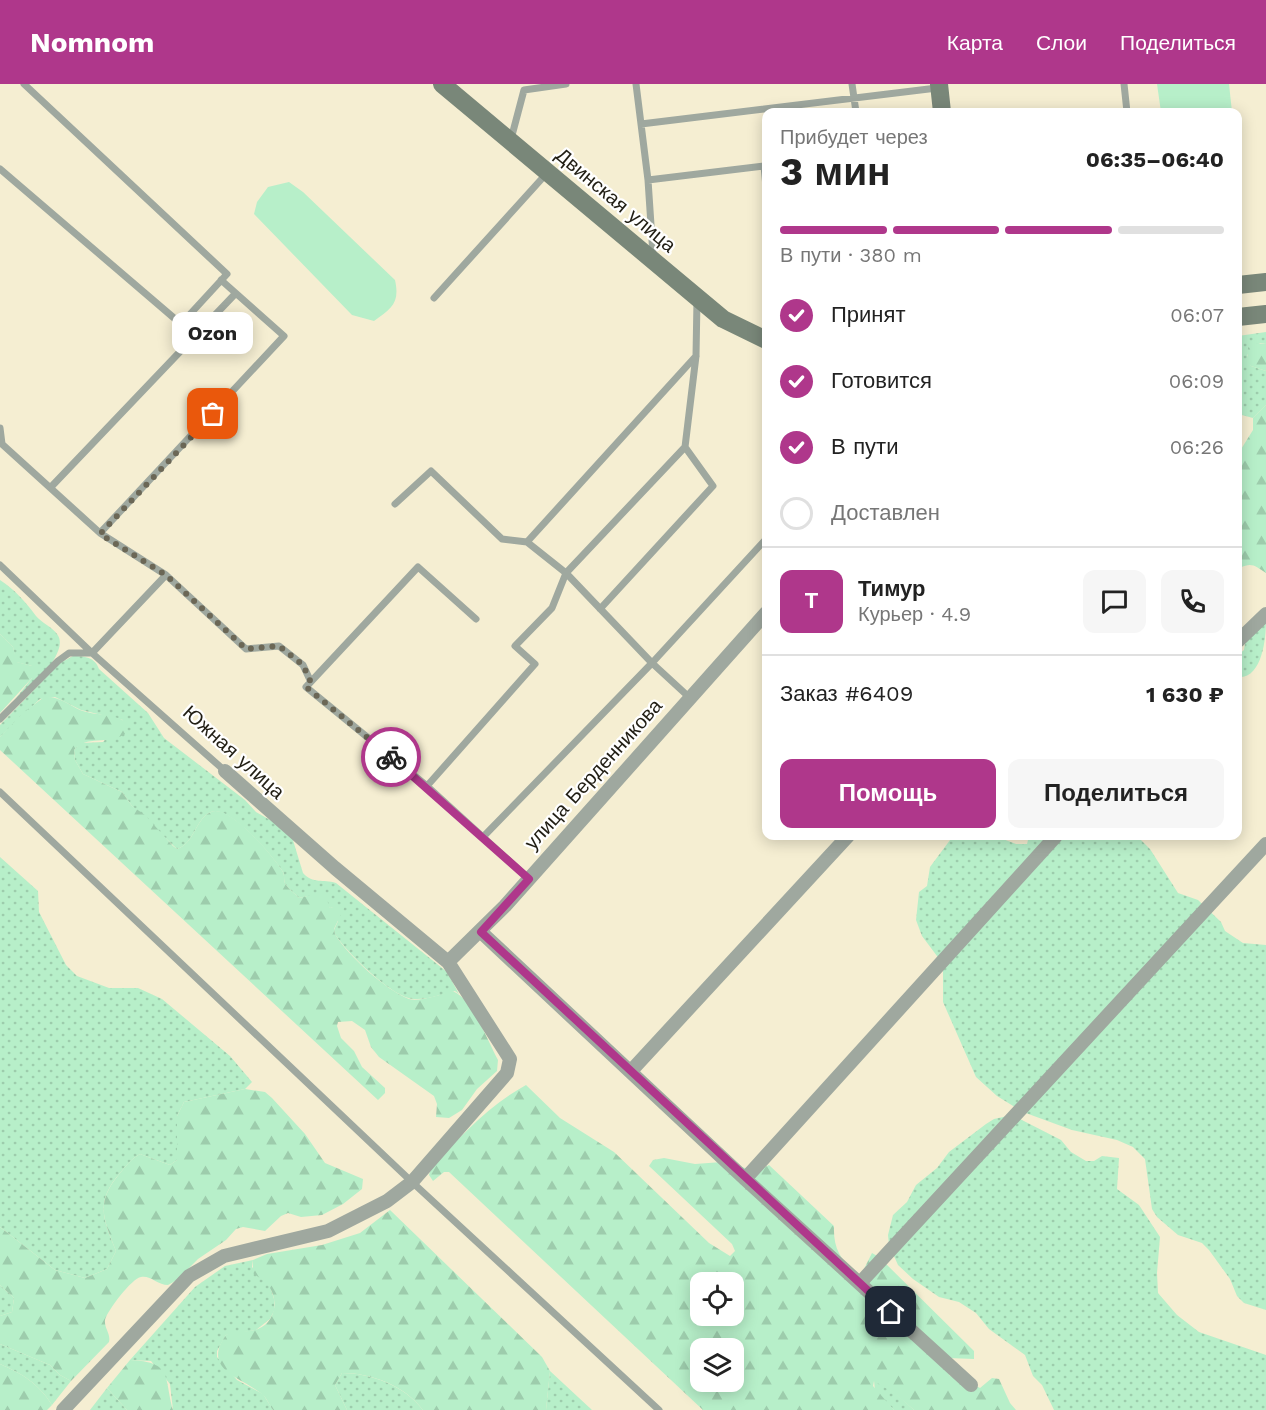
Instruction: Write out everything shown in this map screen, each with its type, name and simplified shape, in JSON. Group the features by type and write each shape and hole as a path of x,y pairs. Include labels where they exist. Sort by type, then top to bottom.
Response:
{"street":[{"name":"Двинская улица","path":"442,84 723,319 762,338"},
{"path":"939,86 942,108"},
{"path":"1242,285 1266,282"},
{"path":"1242,317 1266,314"},
{"path":"1242,637 1266,614"},
{"name":"улица Берденникова","path":"448,962 481,932 762,618"},
{"name":"Южная улица","path":"63,1410 189,1275 224,1256 328,1231 387,1201 412,1182 507,1073 510,1059 448,962 335,868 225,771"},
{"path":"631,1071 844,840"},
{"path":"745,1179 1052,840"},
{"path":"860,1283 1266,844"},
{"path":"481,932 745,1179 971,1384"}],"lane":[{"path":"0,169 181,324 227,274 24,84"},
{"path":"511,141 524,90 566,84"},
{"path":"636,84 648,180 653,260"},
{"path":"852,84 855,108"},
{"path":"1124,84 1126,108"},
{"path":"771,108 939,86"},
{"path":"641,124 762,109"},
{"path":"648,180 762,166"},
{"path":"434,298 547,172"},
{"path":"100,534 284,336 221,280"},
{"path":"51,488 236,294"},
{"path":"427,786 535,664 515,646 552,608 566,573 685,447 696,356 697,298"},
{"path":"527,542 696,356"},
{"path":"0,428 2,444 100,534 166,575 246,649 279,646 303,665 310,680"},
{"path":"600,609 713,486 685,447"},
{"path":"395,504 431,471 502,539 527,542 566,573 652,663 691,698"},
{"path":"483,837 652,663 762,543"},
{"name":"Южная улица","path":"0,565 92,653 225,771"},
{"path":"476,619 418,567 310,680 306,687 427,786 529,879"},
{"path":"0,719 57,661 69,653 92,653 166,575"},
{"path":"0,792 412,1182 659,1410"}],"green space":[{"path":"1157,84 1229,84 1232,108 1160,108"},
{"path":"289,182 303,192 395,280 396,294 393,304 374,321 352,315 254,214 257,202 268,187"},
{"path":"1266,332 1266,344 1260,343 1247,355 1251,366 1266,371 1266,405 1253,418 1242,415 1242,335"},
{"path":"1252,343 1266,344 1266,371 1251,366 1247,361 1248,348"},
{"path":"1266,405 1266,573 1251,565 1242,567 1242,448 1253,430 1253,418"},
{"path":"0,580 20,596 38,618 57,634 60,641 54,660 39,679 16,698 32,678 32,666 16,662 13,647 0,634"},
{"path":"1266,621 1261,656 1252,672 1242,676 1242,652 1246,637"},
{"path":"0,634 13,647 17,662 36,667 32,678 0,713"},
{"path":"73,656 85,657 95,662 99,669 148,713 164,738 245,800 256,812 279,825 292,837 303,873 314,880 336,883 447,972 459,994 455,991 430,998 414,999 405,997 383,983 349,952 335,934 334,930 338,921 335,907 330,908 326,902 308,896 299,898 286,885 283,872 270,855 250,833 229,816 219,812 206,815 188,842 177,849 132,806 122,792 83,774 75,760 74,750 80,743 103,742 123,720 81,710 55,697 40,699 0,737 0,725 60,663"},
{"path":"44,697 59,699 80,710 116,718 127,723 125,734 119,737 79,745 74,750 75,760 83,774 122,792 132,806 145,815 177,849 188,842 206,815 219,811 229,815 270,855 283,872 286,885 299,898 324,892 330,908 340,905 344,908 334,929 335,934 358,962 379,980 400,995 413,1000 450,991 457,993 478,1020 498,1060 497,1071 477,1089 462,1110 449,1118 436,1117 437,1104 434,1096 379,1057 371,1047 365,1030 352,1021 338,1022 341,1038 354,1051 362,1067 385,1088 385,1093 378,1100 0,750 0,737 23,713"},
{"path":"950,840 1006,840 1016,844 1027,844 1028,840 1141,840 1150,849 1178,893 1198,900 1221,922 1225,931 1243,943 1266,945 1266,1310 1244,1303 1237,1296 1230,1279 1202,1243 1178,1235 1157,1217 1152,1209 1145,1159 1133,1147 1117,1140 1072,1130 1023,1112 997,1096 976,1077 943,1002 943,964 922,936 916,920 919,892 927,886 930,867"},
{"path":"0,857 38,891 39,912 66,965 77,976 109,988 138,988 162,999 230,1056 252,1082 245,1089 184,1102 177,1116 177,1160 170,1165 140,1154 124,1168 112,1183 104,1202 105,1220 116,1251 107,1269 85,1278 55,1270 0,1227"},
{"path":"526,1085 560,1118 614,1152 709,1243 730,1256 735,1251 732,1244 649,1166 653,1160 664,1158 695,1164 722,1162 757,1171 769,1165 834,1226 835,1242 840,1255 860,1277 872,1253 879,1257 974,1351 974,1359 948,1358 949,1375 980,1388 992,1378 999,1379 1010,1403 1016,1410 914,1410 894,1393 874,1381 873,1386 894,1410 703,1410 449,1172 444,1172 433,1181 429,1175 431,1168 464,1133 499,1102"},
{"path":"245,1089 265,1092 305,1134 325,1163 363,1179 362,1189 343,1204 322,1215 301,1217 288,1213 281,1216 265,1231 243,1227 236,1229 226,1240 198,1259 177,1280 168,1285 148,1277 137,1279 120,1296 105,1320 109,1342 71,1381 60,1375 50,1365 0,1344 0,1316 12,1312 14,1298 0,1285 0,1227 55,1270 85,1278 107,1269 116,1251 105,1220 104,1202 120,1173 131,1160 140,1154 170,1165 177,1160 177,1116 184,1102"},
{"path":"1012,1115 1061,1140 1071,1152 1086,1161 1094,1161 1102,1156 1119,1158 1117,1189 1139,1205 1160,1237 1158,1293 1177,1315 1199,1332 1266,1355 1266,1410 1054,1410 1042,1385 1033,1376 1025,1355 989,1329 976,1313 959,1302 939,1297 913,1279 898,1265 889,1245 888,1235 893,1215 907,1202 916,1185 937,1168 949,1152 994,1119"},
{"path":"390,1210 542,1357 550,1371 546,1410 423,1410 407,1394 387,1382 365,1375 342,1373 335,1385 347,1410 273,1410 262,1394 221,1365 218,1357 226,1335 264,1326 274,1310 274,1297 271,1291 266,1283 253,1273 253,1260 267,1254 322,1245 360,1233"},
{"path":"253,1260 252,1267 270,1286 274,1299 274,1311 270,1319 256,1330 226,1335 217,1351 217,1357 237,1380 263,1394 273,1410 173,1410 170,1384 151,1361 130,1360 195,1287 225,1266"},
{"path":"0,1285 14,1298 12,1312 0,1316"},
{"path":"0,1344 50,1365 60,1375 71,1381 52,1405 30,1380 0,1364"},
{"path":"130,1360 144,1361 160,1368 167,1380 173,1410 127,1410 107,1388"},
{"path":"0,1364 30,1380 52,1405 47,1410 0,1410"},
{"path":"550,1371 592,1410 546,1410"},
{"path":"342,1373 364,1375 387,1382 407,1394 423,1410 347,1410 335,1385"},
{"path":"874,1380 895,1393 914,1410 894,1410 875,1391"},
{"path":"107,1388 127,1410 90,1410"}],"way so far":[{"path":"213,414 100,534 166,575 246,649 279,646 303,665 310,680 306,687 391,757"}],"place":[{"name":"Ozon","path":"213,414"}],"route":[{"path":"391,757 427,786 529,879 481,932 891,1312"}]}
